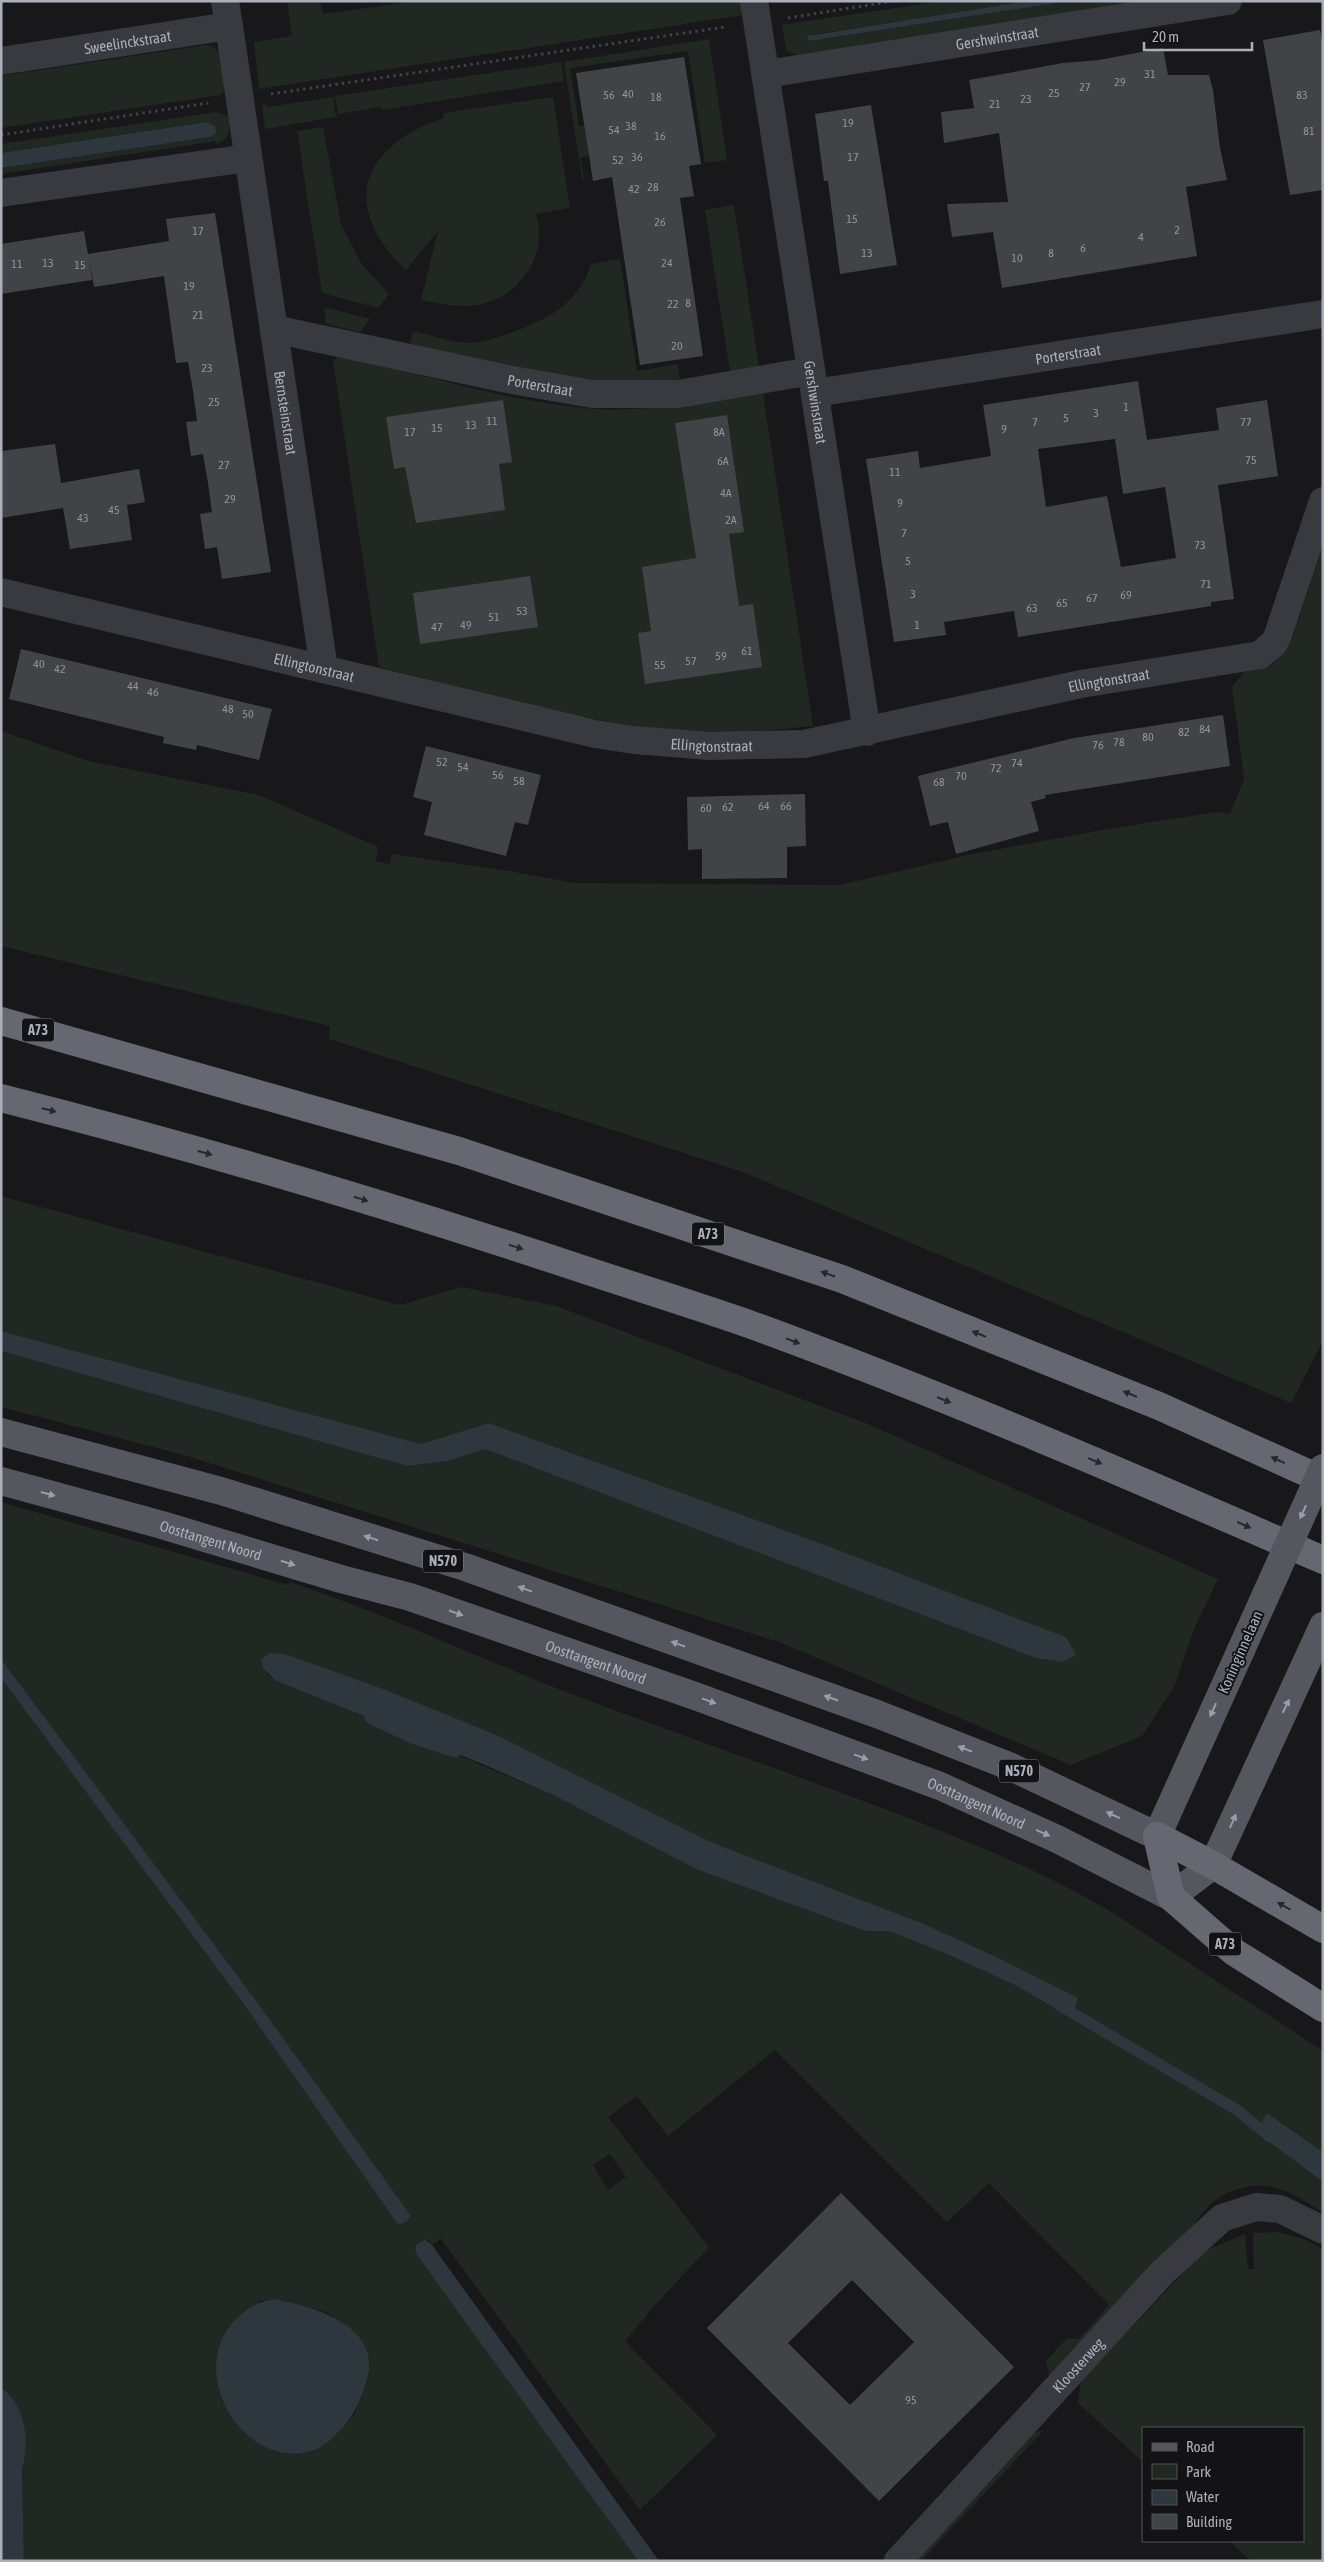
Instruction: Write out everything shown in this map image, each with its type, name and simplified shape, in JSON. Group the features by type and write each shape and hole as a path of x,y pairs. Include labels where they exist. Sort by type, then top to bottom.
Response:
{"highway":[{"name":"A73","path":"1,1021 459,1151 842,1279 1159,1406 1323,1480"},
{"path":"1,1098 264,1169 509,1245 747,1324 875,1372 1112,1468 1323,1560"},
{"path":"1157,1836 1213,1865 1323,1929"},
{"path":"1157,1836 1171,1897"},
{"name":"A73","path":"1171,1897 1234,1952 1323,2008"}],"main road":[{"name":"N570","path":"1,1432 222,1491 465,1567 877,1714 1009,1766 1157,1836"},
{"name":"Koninginnelaan","path":"1157,1836 1323,1468"},
{"name":"Oosttangent Noord","path":"1,1481 162,1525 341,1579 410,1597 686,1692 940,1786 1056,1839 1171,1897"},
{"path":"1171,1897 1213,1865 1323,1626"}],"street":[{"name":"Gershwinstraat","path":"766,74 1228,1"},
{"name":"Gershwinstraat","path":"756,12 867,732"},
{"name":"Bernsteinstraat","path":"227,13 324,669"},
{"name":"Sweelinckstraat","path":"1,61 227,13"},
{"path":"1,193 248,158"},
{"name":"Porterstraat","path":"274,329 507,379 592,394 678,394 813,382 1323,314"},
{"name":"Ellingtonstraat","path":"1,592 585,731 634,740 700,746 752,747 804,744 867,732 1081,684 1260,655 1274,643 1278,634 1323,501"},
{"name":"Kloosterweg","path":"898,2561 1162,2273 1222,2218 1256,2207 1280,2208 1323,2230"}],"path":[{"path":"1,135 240,99 756,12 894,1"}],"green space":[{"path":"287,1 320,1 323,14 416,1 742,1 743,15 259,89 254,42 292,36"},
{"path":"942,1 1027,1 811,35 809,41 1069,1 1154,1 807,56 794,54 786,50 782,25"},
{"path":"709,39 727,160 705,163 688,51 570,68 579,126 584,126 589,156 580,158 584,179 582,179 564,62"},
{"path":"206,45 217,51 222,62 225,89 221,95 1,128 1,76"},
{"path":"561,62 564,81 382,110 381,107 338,114 335,96"},
{"path":"333,97 336,117 265,129 262,105 267,104 267,107"},
{"path":"553,97 570,208 536,214 539,231 538,247 533,263 513,288 500,298 484,304 467,306 421,300 438,231 406,270 390,253 378,236 370,218 366,200 368,183 375,166 388,149 408,134 443,118 444,113"},
{"path":"217,112 228,116 230,129 227,136 217,144 216,141 1,174 1,168 210,137 205,122 1,153 1,144"},
{"path":"323,127 341,224 361,263 389,294 378,308 322,293 297,131"},
{"path":"734,205 759,367 730,372 705,210"},
{"path":"620,259 637,371 678,364 680,379 626,384 572,381 410,345 413,331 470,343 488,340 534,324 569,301 578,290 591,264"},
{"path":"324,307 370,319 360,332 326,324"},
{"path":"340,354 492,393 585,408 652,408 763,393 813,726 761,731 708,733 636,726 562,713 379,667 333,361"},
{"path":"1323,546 1323,1341 1291,1403 743,1172 329,1039 330,1026 1,946 1,731 88,761 259,795 378,847 376,861 390,864 392,854 509,871 574,883 840,885 968,855 1108,829 1216,812 1230,814 1244,779 1232,687 1244,672 1272,665 1293,637"},
{"path":"1,1196 400,1305 462,1287 556,1306 868,1424 1218,1579 1194,1629 1174,1687 1142,1736 1071,1765 779,1642 184,1455 1,1407 1,1351 407,1466 448,1461 485,1449 1036,1658 1075,1655 1066,1637 828,1546 489,1423 421,1444 1,1331"},
{"path":"1,1502 288,1585 290,1582 330,1596 564,1691 972,1843 1040,1874 1107,1909 1323,2051 1323,2152 1267,2113 1260,2135 1323,2182 1323,2213 1302,2199 1280,2189 1269,2187 1245,2187 1222,2196 1205,2210 1173,2253 1051,2383 1046,2361 1067,2338 1079,2339 1109,2305 989,2183 947,2222 775,2050 668,2136 637,2096 608,2117 709,2247 655,2305 625,2341 717,2435 640,2510 441,2239 432,2245 428,2239 414,2250 638,2561 24,2561 22,2438 13,2403 1,2387 1,1678 243,2003 397,2222 246,1987 1,1659","holes":["270,1653 386,1690 497,1735 711,1842 924,1924 990,1954 1070,2018 1017,1986 947,1954 889,1931 865,1931 698,1870 557,1797 268,1675 261,1659","610,2154 626,2177 608,2190 593,2165","274,2299 326,2312 356,2333 369,2363 368,2380 354,2415 334,2436 319,2448 304,2453 282,2453 243,2313 261,2301"]},
{"path":"1277,2232 1306,2240 1323,2249 1323,2561 1251,2561 1230,2542 1304,2542 1304,2427 1142,2427 1142,2461 1078,2403 1081,2381 1204,2251 1245,2234 1248,2269 1254,2269 1253,2233"},
{"path":"1043,2431 921,2561 910,2561 1030,2432"}],"water":[{"path":"1027,1 1069,1 809,41 807,36"},
{"path":"206,122 215,126 216,134 210,137 1,168 1,153"},
{"path":"1,1331 421,1444 489,1423 828,1546 1066,1637 1076,1655 1063,1662 1036,1658 485,1449 448,1461 407,1466 1,1351"},
{"path":"270,1653 285,1654 386,1690 497,1735 711,1842 924,1924 990,1954 1078,1998 1071,2018 1017,1986 947,1954 889,1931 865,1931 698,1870 557,1797 485,1765 275,1680 263,1668 261,1659"},
{"path":"1,1659 246,1987 411,2216 406,2222 397,2223 243,2003 1,1678"},
{"path":"1267,2113 1323,2152 1323,2182 1256,2132"},
{"path":"425,2239 432,2245 659,2561 638,2561 415,2252 416,2245"},
{"path":"274,2299 310,2308 345,2324 358,2335 366,2349 369,2366 365,2387 356,2408 343,2427 328,2442 317,2449 291,2454 267,2448 246,2434 230,2413 219,2389 216,2364 222,2339 242,2313 259,2303"},
{"path":"1,2387 16,2404 24,2425 26,2447 22,2469 24,2561 1,2561"}],"building":[{"path":"1320,30 1323,46 1323,190 1290,195 1263,40"},
{"path":"1163,48 1168,75 1209,75 1213,90 1220,148 1227,180 1186,187 1197,256 1002,288 993,232 952,237 947,204 1008,202 999,133 944,143 941,112 974,108 969,80"},
{"path":"684,57 701,164 689,166 694,196 680,198 703,356 640,365 612,177 593,181 576,73"},
{"path":"871,105 897,265 840,274 828,181 824,181 815,114"},
{"path":"215,213 271,572 222,579 217,547 205,549 200,514 212,512 208,483 203,454 191,456 186,422 197,421 193,391 188,362 176,363 164,276 94,287 89,260 92,280 1,294 1,244 84,231 88,254 169,241 166,219"},
{"path":"1138,381 1147,440 1219,430 1216,408 1267,400 1278,476 1218,485 1234,599 1211,602 1211,606 1018,637 1014,611 944,622 946,635 894,642 866,459 918,451 920,468 991,456 983,405","holes":["1115,439 1123,494 1165,487 1176,558 1121,567 1107,496 1046,507 1038,449"]},
{"path":"503,400 512,462 499,464 505,510 416,523 405,467 394,469 386,417"},
{"path":"727,415 744,532 729,534 739,606 753,604 762,667 645,684 638,633 651,631 642,567 696,558 675,423"},
{"path":"55,444 61,483 139,469 145,502 127,505 132,540 70,549 63,508 1,518 1,451"},
{"path":"530,576 538,627 420,644 413,593"},
{"path":"21,649 272,709 259,760 197,745 196,750 163,743 164,737 9,699"},
{"path":"1223,715 1230,766 1045,795 1046,798 1031,802 1039,831 956,854 948,822 930,826 918,776 1074,738"},
{"path":"426,746 541,775 528,825 515,822 506,856 424,835 432,802 413,797"},
{"path":"805,794 806,846 787,847 787,878 702,879 702,849 688,850 687,797"},
{"path":"841,2193 1014,2367 879,2501 707,2328","holes":["852,2280 914,2342 850,2405 788,2343"]}],"waterway":[{"path":"370,1718 412,1738 455,1752"},
{"path":"1059,2005 1237,2110 1270,2137"}]}
